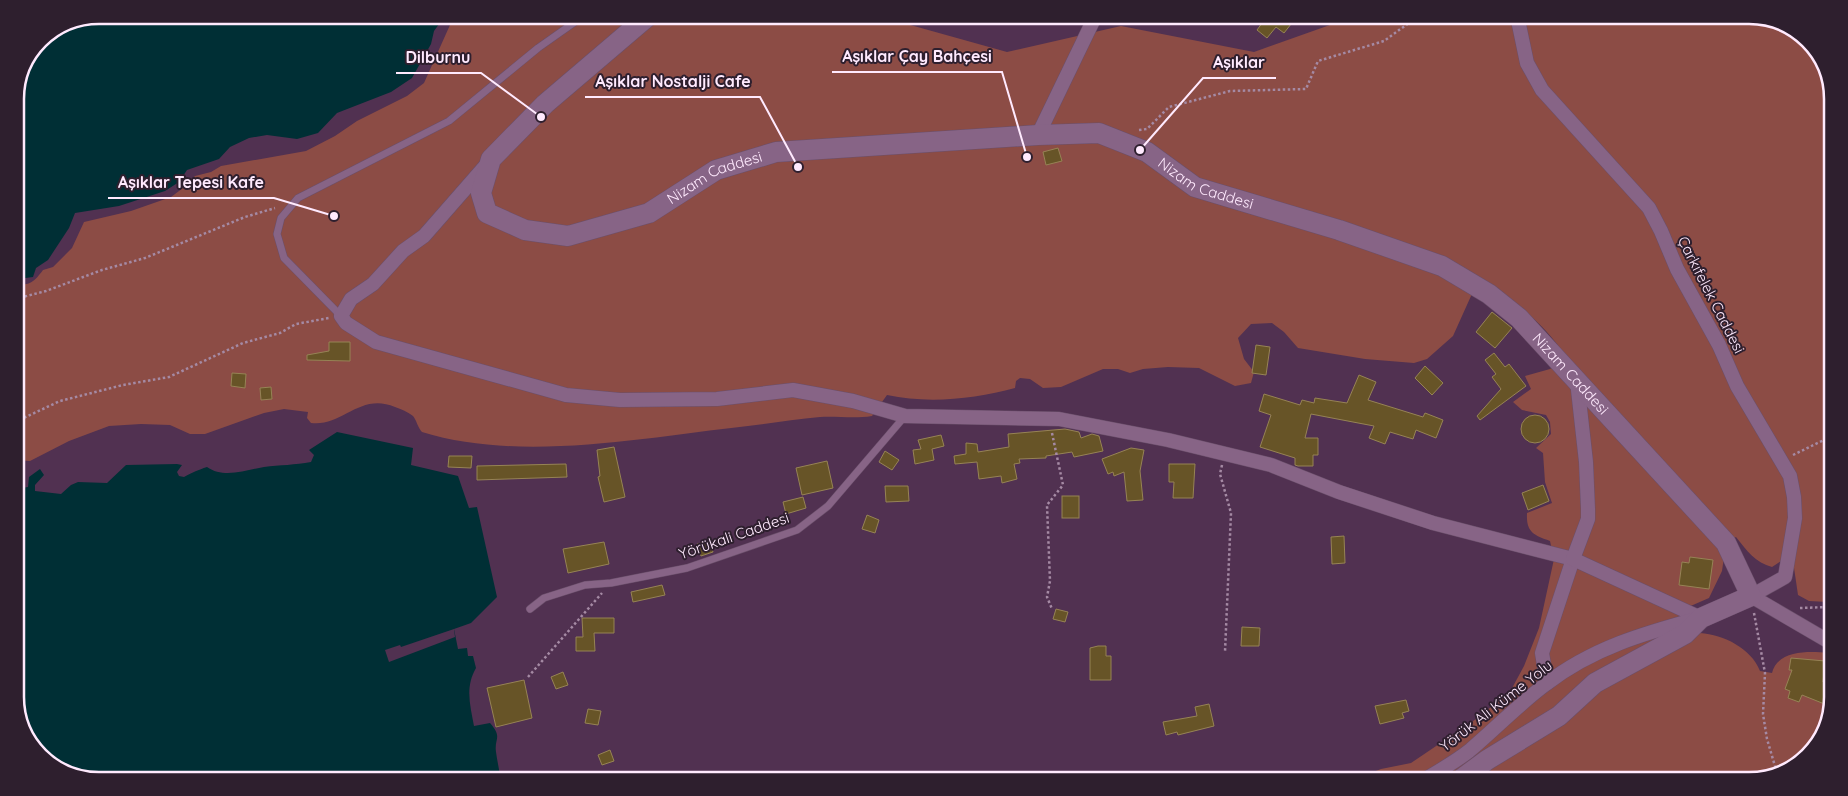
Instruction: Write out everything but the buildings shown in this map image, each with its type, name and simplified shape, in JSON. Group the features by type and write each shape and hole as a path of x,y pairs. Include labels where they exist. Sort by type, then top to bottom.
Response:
{"street":[{"name":"Nizam Caddesi","path":"639,24 545,104 491,159 481,193 487,213 525,230 568,236 649,213 716,170 776,152 1038,135 1099,133 1147,152 1196,187 1339,230 1442,266 1489,294 1519,318 1726,543 1751,596"},
{"path":"1038,135 1091,24"},
{"name":"Çarkıfelek Caddesi","path":"1519,24 1527,63 1542,90 1649,208 1677,269 1719,345 1738,386 1790,476 1794,497 1792,541 1786,577 1751,596"},
{"path":"491,159 424,236 403,251 372,284 350,299 341,316 346,323 376,342 566,395 620,400 717,399 793,390 853,401 905,416 1050,419 1168,440 1271,465 1339,492 1433,523 1573,559 1701,618"},
{"path":"1548,683 1542,653 1588,519 1586,462 1577,381"},
{"path":"1471,772 1487,760 1560,716 1595,683 1685,634 1701,618 1751,596 1824,639"},
{"name":"Yörük Ali Küme Yolu","path":"1437,772 1467,753 1548,683 1616,644 1701,618"}],"lane":[{"path":"341,316 284,258 278,234 281,218 298,198 449,121 538,48 572,24"},
{"name":"Yörükali Caddesi","path":"530,609 544,598 585,585 611,583 687,568 797,530 828,506 905,416"}],"path":[{"path":"1138,130 1148,129 1169,106 1221,94 1306,89 1318,61 1384,41 1407,24"},
{"path":"24,297 46,291 102,270 145,258 245,217 293,203"},
{"path":"24,418 60,401 123,385 169,377 243,343 280,333 296,324 341,316"},
{"path":"1050,419 1062,485 1047,505 1050,582 1047,597 1052,609"},
{"path":"1781,461 1824,440"},
{"path":"1223,453 1220,474 1230,513 1225,652"},
{"path":"528,677 611,583"},
{"path":"1751,596 1765,673 1763,714 1767,739 1776,767"}],"shaded area":[{"path":"89,24 439,24 434,31 431,44 412,78 391,92 337,113 318,133 297,139 267,135 249,138 230,147 219,159 187,170 179,182 165,191 119,206 75,213 69,228 48,260 36,268 33,277 24,278 24,94 26,79 31,65 49,42 61,34"},
{"path":"450,24 907,24 1007,52 1121,26 1254,52 1333,24 1749,24 1764,25 1778,29 1795,39 1812,57 1817,65 1824,94 1824,602 1809,601 1798,595 1792,554 1772,567 1756,559 1736,537 1726,543 1722,571 1709,598 1686,608 1700,633 1709,634 1736,644 1750,656 1760,671 1772,673 1775,665 1787,656 1803,652 1824,653 1823,712 1819,726 1812,739 1799,754 1783,765 1764,771 1373,772 1411,763 1479,717 1511,690 1524,666 1539,628 1554,559 1550,541 1535,535 1529,529 1527,513 1552,503 1545,482 1543,453 1536,448 1551,434 1550,422 1546,415 1522,410 1513,402 1531,389 1525,376 1550,369 1565,356 1539,324 1484,281 1471,296 1453,336 1427,359 1414,363 1365,359 1298,348 1284,332 1272,323 1251,324 1238,338 1244,359 1254,372 1251,383 1235,386 1199,368 1168,367 1143,369 1130,373 1118,369 1103,369 1061,387 1043,388 1030,379 1020,378 1016,381 1015,388 984,395 935,400 887,395 872,416 820,417 626,441 542,447 501,446 461,441 422,432 414,417 400,409 383,404 371,404 361,407 322,423 311,423 307,418 308,412 284,409 264,413 205,434 190,434 170,425 109,426 69,441 30,461 24,461 24,284 32,282 43,270 53,267 72,248 84,222 131,211 171,197 187,185 195,176 211,172 221,166 306,151 335,136 357,121 407,96 424,83"},
{"path":"337,432 413,448 411,465 458,476 469,508 477,507 497,597 471,623 454,629 458,649 467,648 468,656 473,656 476,668 469,689 474,726 490,723 494,728 497,735 496,752 499,772 99,772 84,771 70,767 53,757 31,731 24,702 24,488 28,487 29,477 40,469 44,475 35,485 35,491 61,494 71,485 78,482 107,483 126,465 182,465 177,472 179,476 184,477 207,467 214,471 228,473 311,462 314,455 309,450"}],"pier":[{"path":"454,629 455,637 389,662 385,650 400,645 401,647"}],"place":[{"name":"Dilburnu","path":"541,117"},
{"name":"Aşıklar","path":"1140,150"},
{"name":"Aşıklar Çay Bahçesi","path":"1027,157"},
{"name":"Aşıklar Nostalji Cafe","path":"798,167"},
{"name":"Aşıklar Tepesi Kafe","path":"334,216"}]}
